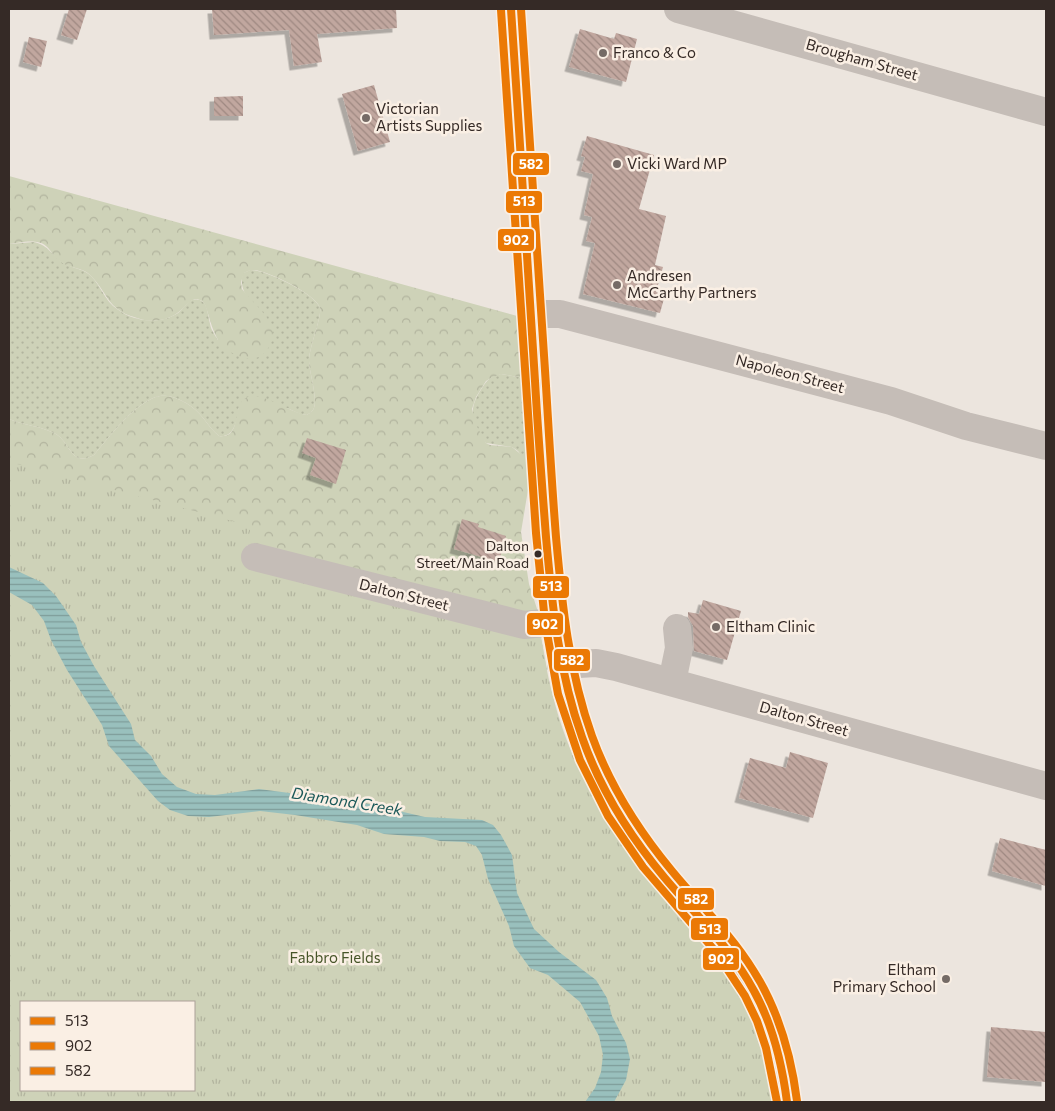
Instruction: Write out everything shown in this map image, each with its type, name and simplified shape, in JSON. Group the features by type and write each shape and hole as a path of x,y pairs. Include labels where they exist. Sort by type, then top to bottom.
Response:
{"main road":[{"path":"511,9 532,314 541,480 554,622 561,665 582,739 610,801 641,848 712,931 736,962 754,991 768,1022 778,1053 787,1102"}],"street":[{"name":"Brougham Street","path":"678,9 1046,112"},
{"name":"Napoleon Street","path":"532,314 560,314 891,401 966,426 1046,446"},
{"name":"Dalton Street","path":"255,557 524,625 554,622"},
{"path":"672,682 679,648 677,628"},
{"name":"Dalton Street","path":"561,665 596,663 616,666 1046,786"}],"green space":[{"path":"9,176 521,317 524,378 501,374 491,378 486,381 476,397 472,409 475,423 486,443 512,447 527,462 530,478 521,532 529,584 539,615 515,615 247,545 242,563 512,632 540,632 547,670 9,567 9,419 54,433 60,437 75,456 86,458 94,455 115,429 142,404 160,396 173,397 189,405 196,410 219,436 232,432 239,406 248,397 262,397 307,415 313,411 315,406 309,361 320,308 310,296 289,283 258,271 251,270 244,273 241,282 242,289 266,317 273,333 269,348 261,355 251,359 235,355 221,345 202,301 192,300 183,309 163,320 153,321 125,314 113,305 97,282 88,273 61,262 42,244 28,242 9,244"},
{"path":"34,242 44,246 62,262 83,270 94,280 113,306 131,317 147,320 163,319 178,313 192,300 201,300 205,304 213,333 218,340 262,313 249,300 244,291 242,285 243,273 250,270 257,271 289,283 309,296 320,308 309,361 315,400 313,410 307,415 287,408 239,407 232,431 224,436 219,436 196,410 189,405 173,397 160,396 142,404 115,429 94,455 86,458 75,456 60,437 54,433 9,419 9,244"},
{"path":"501,374 524,378 530,468 518,451 512,447 486,443 474,422 473,409 477,396 492,377"},
{"name":"Fabbro Fields","path":"9,462 251,526 243,563 512,632 540,632 549,680 563,730 584,779 610,825 737,984 763,1044 775,1102 9,1102"}],"water":[{"name":"Diamond Creek","path":"9,567 43,583 56,596 76,625 81,642 94,666 131,724 135,740 151,756 162,774 177,787 196,794 215,795 259,789 360,802 425,817 482,820 493,825 512,855 517,893 534,929 559,952 596,980 607,998 612,1016 626,1043 630,1059 626,1080 614,1102 585,1102 595,1088 601,1072 603,1055 599,1036 580,1002 548,975 530,968 514,946 509,926 488,879 482,855 476,846 465,842 384,834 357,825 295,815 260,811 209,817 188,816 170,810 158,801 109,746 102,725 67,670 51,640 44,621 32,605 9,592"}],"building":[{"path":"69,9 87,9 77,40 61,35"},
{"path":"212,9 396,9 397,28 317,34 322,62 294,66 289,30 214,35"},
{"name":"Franco & Co","path":"580,29 614,39 616,33 637,39 626,82 569,67"},
{"path":"29,37 47,41 41,67 23,62"},
{"name":"Victorian Artists Supplies","path":"374,85 390,142 358,151 342,94"},
{"path":"243,96 243,116 214,116 214,97"},
{"path":"587,136 654,155 639,209 666,216 655,265 663,267 656,292 665,295 660,313 583,294 595,243 586,241 592,217 584,215 593,174 581,171 585,157 581,156"},
{"path":"307,438 346,450 336,484 310,475 316,458 302,453"},
{"path":"462,519 479,524 478,527 506,536 499,562 454,549"},
{"name":"Eltham Clinic","path":"703,600 741,611 727,660 694,651 693,626 688,617 688,612 699,614"},
{"path":"790,752 828,763 813,818 739,798 750,758 786,768"},
{"path":"1000,838 1046,850 1046,886 992,871"},
{"path":"991,1027 1046,1032 1046,1082 987,1077"}],"transit line":[{"name":"513","path":"511,9 546,537 554,613 562,664 574,713 597,775 627,828 664,877 735,960 754,991 761,1004 776,1045 787,1102"},
{"name":"582","path":"521,9 556,537 564,613 572,663 584,712 607,772 636,823 682,883 744,956 762,985 770,1000 787,1049 797,1101"},
{"name":"902","path":"501,10 536,533 545,622 558,694 580,760 608,816 643,867 716,952 745,996 757,1021 766,1048 777,1102"}],"place":[{"name":"Franco & Co","path":"603,53"},
{"name":"Victorian Artists Supplies","path":"366,118"},
{"name":"Vicki Ward MP","path":"617,164"},
{"name":"Andresen McCarthy Partners","path":"617,285"},
{"name":"Dalton Street/Main Road","path":"538,554"},
{"name":"Eltham Clinic","path":"716,627"},
{"name":"Eltham Primary School","path":"946,979"}]}
